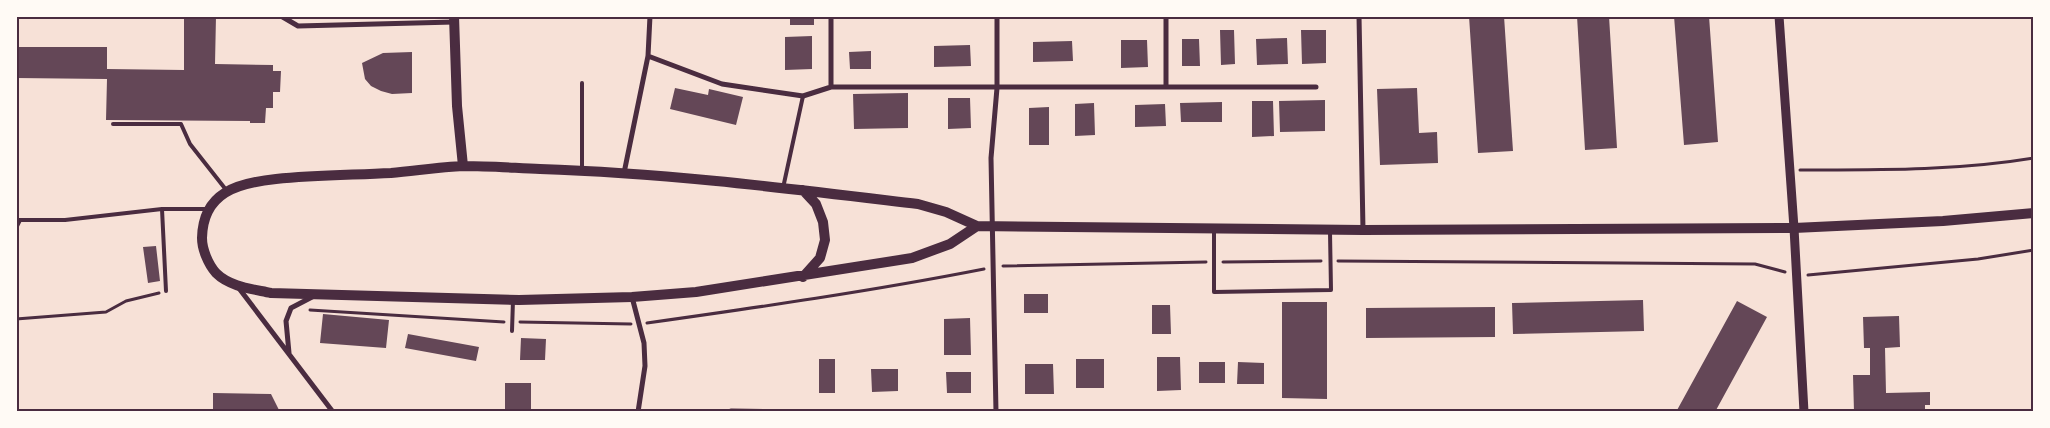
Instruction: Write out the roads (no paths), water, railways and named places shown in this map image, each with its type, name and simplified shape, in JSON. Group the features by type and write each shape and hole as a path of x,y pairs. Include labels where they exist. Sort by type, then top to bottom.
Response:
{"main road":[{"path":"454,19 457,106 463,166"},
{"path":"976,226 950,244 912,258 803,277 696,292 632,297 512,300 271,293 238,287 216,273 202,244 202,230 205,218 221,194 253,182 463,166 582,170 711,179 918,204 946,212 976,226 1330,230 1794,228 1943,221 2034,213"},
{"path":"803,190 816,204 823,222 825,240 820,258 803,277"}],"street":[{"path":"281,16 298,26 454,19"},
{"path":"624,173 648,56 650,16"},
{"path":"831,16 831,87"},
{"path":"996,412 991,158 997,88 997,16"},
{"path":"1166,16 1166,87"},
{"path":"1359,16 1363,230"},
{"path":"1779,16 1794,228 1804,412"},
{"path":"648,56 722,84 803,96 831,87 1316,87"},
{"path":"238,287 334,412"},
{"path":"289,353 286,321 291,308 317,295"},
{"path":"632,297 644,344 645,366 638,412"},
{"path":"731,411 787,412"}],"lane":[{"path":"582,83 582,170"},
{"path":"783,188 803,96"},
{"path":"113,124 181,124 190,144 227,191"},
{"path":"16,228 18,220 65,220 162,209 209,210"},
{"path":"162,209 166,291"},
{"path":"1214,228 1214,292 1331,290 1330,230"},
{"path":"512,300 512,331"}]}
